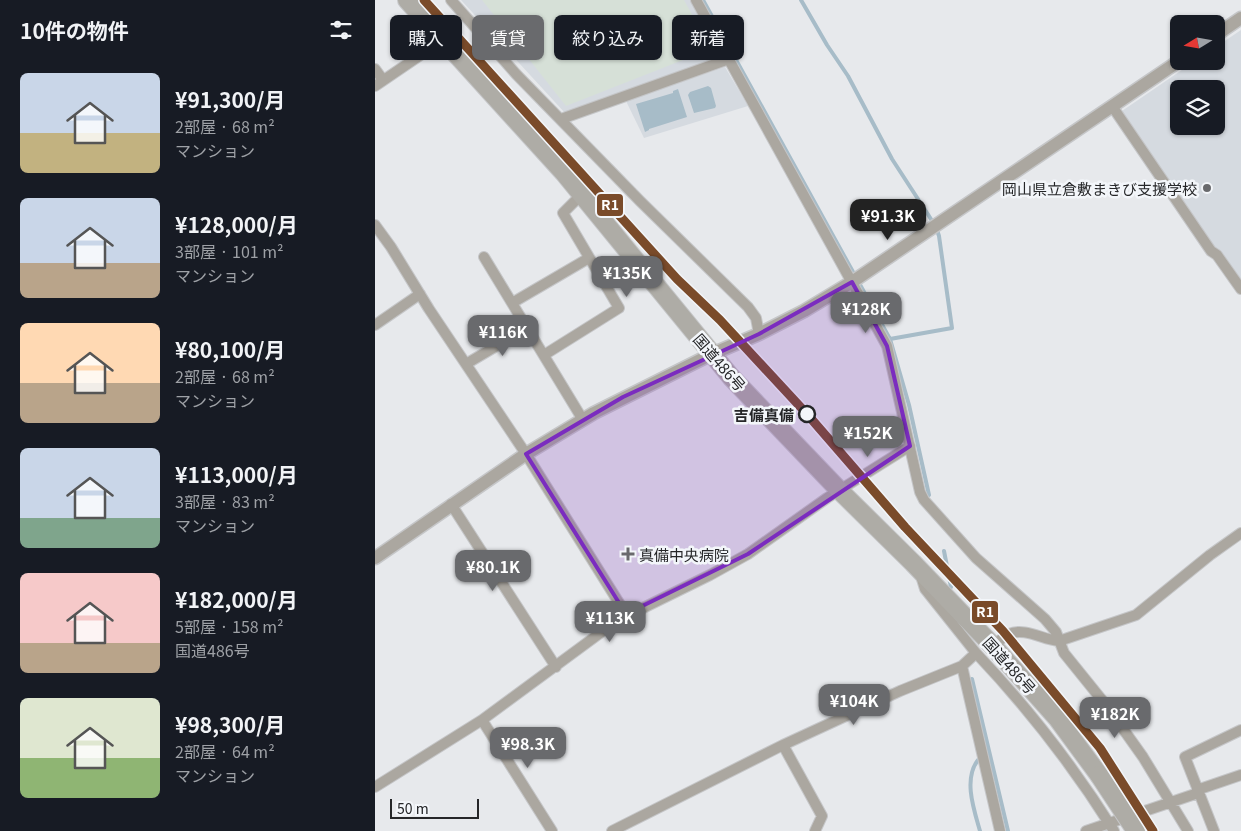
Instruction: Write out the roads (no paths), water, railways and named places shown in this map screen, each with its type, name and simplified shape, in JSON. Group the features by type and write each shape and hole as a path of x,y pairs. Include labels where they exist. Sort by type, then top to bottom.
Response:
{"highway":[{"name":"国道486号","path":"407,0 421,15"},
{"name":"国道486号","path":"462,59 582,194 731,377 993,646 1057,718 1099,775 1136,831"}],"street":[{"path":"451,0 517,74 639,201 748,307 756,318 759,334"},
{"path":"696,0 704,15"},
{"path":"1225,29 1241,18"},
{"path":"375,69 379,83 413,60"},
{"path":"561,118 729,60 855,280 887,346 920,492 924,500 976,558 1045,618 1056,632 1064,653 1106,705 1143,757 1187,831"},
{"path":"375,558 526,454 583,420 712,354 759,334 804,311 855,280 1170,67"},
{"path":"1112,106 1211,251 1217,255 1241,289"},
{"path":"544,355 619,308 563,213 582,194"},
{"path":"375,225 526,454 626,614"},
{"path":"484,257 583,420"},
{"path":"512,303 589,258"},
{"path":"375,325 420,294"},
{"path":"466,364 527,328"},
{"path":"375,787 482,720 626,614 641,609 748,554 839,490 910,446"},
{"path":"451,504 556,667"},
{"path":"993,646 1009,634 1023,632 1059,641 1136,615 1210,555 1241,533"},
{"path":"919,570 925,589 976,653 1031,714 1084,786 1111,827"},
{"path":"612,831 783,745 900,691 962,666 976,653"},
{"path":"962,666 1000,831"},
{"path":"482,720 552,831"},
{"path":"1214,831 1197,792 1185,757 1241,730"},
{"path":"783,745 822,816 815,831"},
{"path":"1086,831 1111,827 1241,775"}],"water":[{"path":"708,86 711,88 715,108 694,113 688,95 690,92"},
{"path":"678,89 687,117 645,132 636,104 673,93 673,91"}],"waterway":[{"path":"703,0 890,339 909,405 929,495"},
{"path":"801,0 827,45 848,76 892,159 936,227 939,236 952,328 890,339"},
{"path":"944,551 951,587"},
{"path":"972,679 1008,831"},
{"path":"978,760 971,776 970,785 980,831"}],"place":[{"name":"岡山県立倉敷まきび支援学校","path":"1207,188"},
{"name":"吉備真備","path":"807,414"},
{"name":"真備中央病院","path":"628,554"}]}
